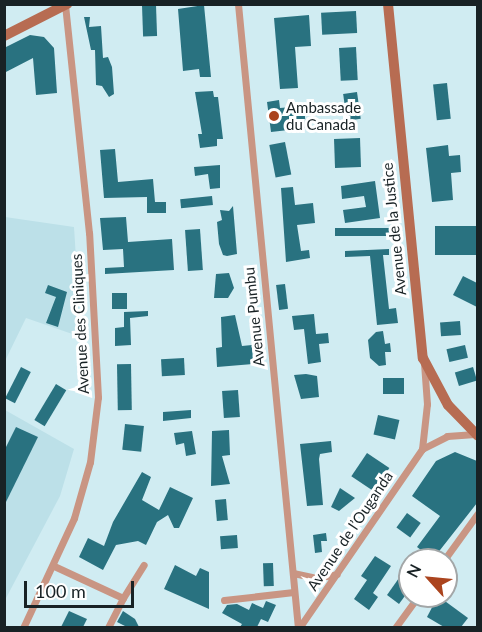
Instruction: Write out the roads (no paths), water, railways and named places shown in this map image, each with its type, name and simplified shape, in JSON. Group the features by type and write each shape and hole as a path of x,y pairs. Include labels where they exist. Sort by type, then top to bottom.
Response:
{"main road":[{"name":"Avenue de la Justice","path":"387,4 423,358 448,405 476,435"},
{"path":"4,36 66,5"}],"street":[{"name":"Avenue Pumbu","path":"238,4 298,627"},
{"name":"Avenue des Cliniques","path":"23,627 54,566 84,486 98,397 88,226 66,5"},
{"name":"Avenue de l’Ouganda","path":"298,627 338,573 422,449 427,404 423,358"},
{"name":"Avenue de l’Ouganda","path":"422,449 447,436 476,435"},
{"path":"452,548 477,513"},
{"path":"108,627 144,565"},
{"path":"54,566 123,598"},
{"path":"293,573 317,578 338,573"},
{"path":"224,600 294,592"},
{"path":"395,627 409,608"}],"place":[{"name":"Ambassade du Canada","path":"274,116"}]}
